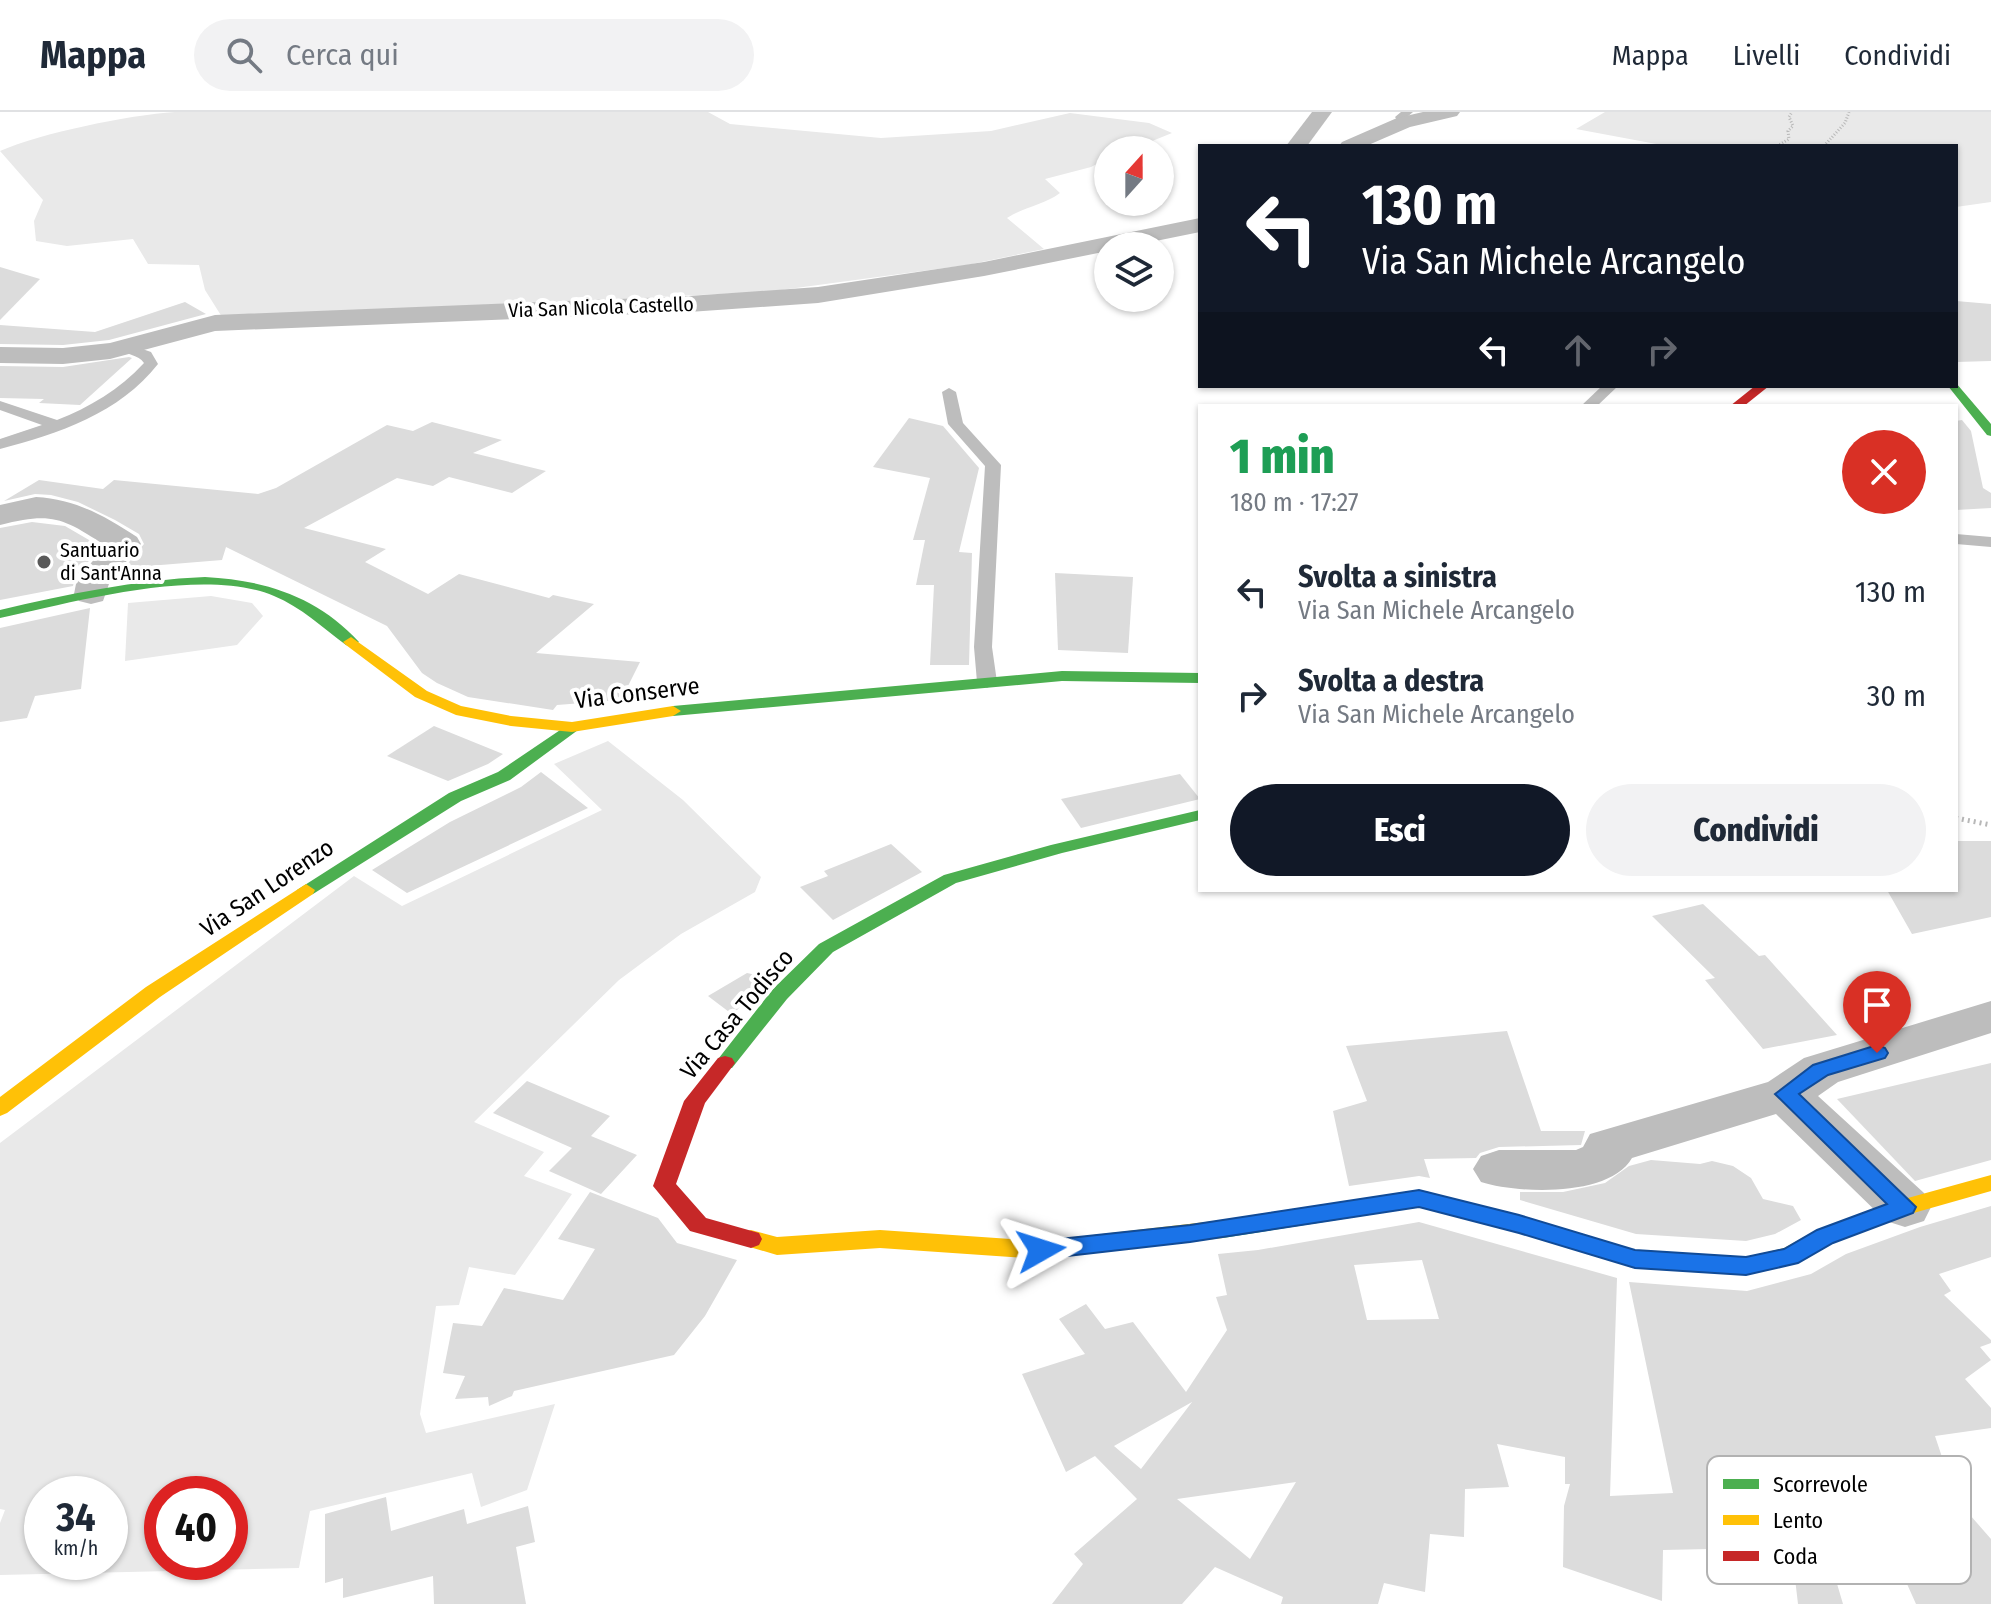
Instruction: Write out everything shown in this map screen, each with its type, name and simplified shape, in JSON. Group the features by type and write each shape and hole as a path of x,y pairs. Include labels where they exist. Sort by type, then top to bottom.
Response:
{"street":[{"path":"1298,144 1322,112"},
{"path":"1353,144 1406,117 1450,112"},
{"name":"Via San Nicola Castello","path":"0,355 34,358 93,354 128,348 184,328 215,323 689,304 818,295 984,269 1198,225"},
{"path":"1739,404 1760,388"},
{"path":"1956,388 1991,432"},
{"path":"0,515 25,508 77,513 125,544 94,579 91,594"},
{"name":"Via Conserve","path":"0,614 91,594 180,583 228,582 269,589 299,603 421,694 456,710 511,721 572,727 676,711 1062,676 1198,678"},
{"name":"Via San Lorenzo","path":"0,1108 153,992 342,866 455,797 504,776 572,727"},
{"name":"Via Casa Todisco","path":"1198,815 1057,849 950,879 826,948 780,994 695,1101 664,1186 698,1225 777,1246 880,1239 1041,1250 1190,1234 1419,1199 1519,1224 1635,1259 1746,1266 1790,1256 1825,1236 1905,1207"},
{"path":"1499,1169 1582,1169 1607,1157 1608,1147 1785,1094 1821,1070 1991,1017"},
{"path":"1785,1094 1905,1207 1991,1183"}],"lane":[{"path":"0,444 91,414 136,383 151,364 146,355 128,348"},
{"path":"1590,404 1609,388"},
{"path":"949,392 956,424 993,465 983,647 987,682"},
{"path":"0,405 58,426"},
{"path":"1958,539 1991,542"}],"path":[{"path":"1780,144 1789,139 1788,131 1793,126 1789,117 1792,112"},
{"path":"1826,144 1845,123 1849,112"},
{"path":"1958,818 1991,825"}],"shaded area":[{"path":"175,112 708,112 730,124 881,138 991,131 1070,113 1149,123 1172,133 1165,136 1094,136 1094,165 1045,179 1060,193 1007,218 1044,249 967,265 766,292 222,317 205,290 199,265 148,264 133,239 67,246 36,241 34,221 43,200 0,151 38,138 134,117"},
{"path":"1605,112 1991,112 1991,202 1958,207 1958,144 1656,144 1576,129"},
{"path":"211,596 252,603 263,616 237,645 125,661 128,603"},
{"path":"608,741 683,800 761,877 755,892 681,934 619,980 474,1122 544,1152 524,1176 572,1194 515,1275 469,1267 459,1305 436,1306 420,1414 426,1433 555,1404 527,1490 481,1507 472,1473 310,1511 299,1568 248,1569 248,1476 144,1476 144,1572 128,1572 128,1476 24,1476 24,1574 0,1575 0,1523 5,1510 0,1509 0,1143 354,876 402,906 602,810 554,764"}],"building":[{"path":"0,267 40,279 0,320"},
{"path":"1958,301 1991,304 1991,361 1958,362"},
{"path":"185,302 206,314 109,340 63,345 0,344 0,325 95,332"},
{"path":"132,358 80,405 39,403 44,399 0,398 0,366 63,367"},
{"path":"909,418 943,426 979,468 959,552 972,553 969,665 930,665 934,585 916,585 925,540 913,540 930,478 873,467"},
{"path":"1962,420 1971,431 1983,488 1991,493 1991,508 1958,510 1958,421"},
{"path":"432,422 502,440 473,453 546,471 512,493 449,477 433,486 397,478 304,528 386,549 365,562 428,594 459,574 549,598 553,595 594,604 536,653 640,662 621,700 557,705 553,710 468,697 422,673 387,626 226,547 222,560 124,568 144,544 139,534 115,520 78,502 51,495 35,494 4,501 39,480 103,489 114,480 258,494 276,488 387,425 413,431"},
{"name":"Santuario di Sant'Anna","path":"32,522 65,526 101,547 75,577 73,586 0,600 0,528"},
{"path":"1055,573 1133,577 1128,653 1058,650"},
{"path":"90,608 81,689 35,696 27,718 0,722 0,628"},
{"path":"434,726 503,754 448,781 387,756"},
{"path":"541,772 588,808 407,893 372,870 450,822 521,787"},
{"path":"1180,774 1198,796 1198,799 1081,828 1061,799"},
{"path":"1958,841 1991,841 1991,917 1912,934 1888,892 1958,892"},
{"path":"891,844 922,872 833,920 800,887 828,876 824,871"},
{"path":"1703,904 1759,956 1765,955 1837,1035 1763,1049 1705,980 1715,978 1652,916"},
{"path":"747,973 765,977 733,1015 708,996"},
{"path":"1507,1031 1541,1131 1585,1131 1581,1145 1499,1147 1480,1153 1476,1158 1424,1159 1430,1178 1419,1176 1349,1186 1333,1111 1367,1101 1346,1046"},
{"path":"1991,1063 1991,1160 1915,1181 1837,1099"},
{"path":"527,1081 610,1116 591,1136 637,1155 601,1194 549,1171 572,1148 493,1113"},
{"path":"1651,1160 1700,1164 1712,1161 1733,1166 1751,1178 1763,1199 1793,1206 1801,1220 1775,1234 1746,1241 1636,1234 1520,1200 1520,1192 1563,1192 1605,1183 1629,1166"},
{"path":"590,1192 658,1218 677,1243 737,1260 705,1316 674,1355 514,1391 512,1396 489,1406 488,1397 455,1399 465,1376 443,1373 453,1323 482,1326 504,1288 563,1300 595,1249 558,1239"},
{"path":"1991,1206 1991,1257 1939,1274 1951,1291 1944,1295 1991,1340 1991,1343 1980,1347 1991,1360 1965,1379 1991,1408 1991,1428 1935,1436 1942,1456 1707,1456 1707,1549 1663,1550 1662,1601 1563,1567 1564,1506 1570,1484 1565,1484 1565,1457 1497,1444 1509,1487 1465,1489 1464,1537 1430,1534 1425,1592 1384,1583 1378,1604 1281,1604 1283,1597 1215,1567 1182,1604 1052,1604 1083,1564 1074,1554 1137,1499 1095,1456 1066,1472 1022,1374 1085,1354 1059,1319 1086,1304 1105,1329 1133,1322 1186,1392 1227,1330 1216,1297 1227,1295 1218,1254 1419,1222 1617,1278 1610,1496 1673,1493 1629,1282 1747,1291 1811,1274 1846,1254","holes":["1422,1260 1439,1319 1367,1320 1354,1265","1192,1402 1141,1469 1114,1446","1296,1482 1250,1559 1177,1499"]},
{"path":"386,1497 391,1531 464,1509 467,1524 528,1506 535,1542 516,1547 526,1604 434,1604 433,1576 343,1598 343,1578 325,1583 325,1514"},
{"path":"1971,1516 1991,1539 1991,1604 1916,1604 1907,1584 1971,1584"},
{"path":"1796,1584 1837,1584 1843,1604 1798,1604"}],"traffic: fast":[{"path":"1956,388 1991,432"},
{"path":"0,614 134,587 205,581 238,583 268,589 290,598 351,642"},
{"path":"673,711 1062,676 1198,678"},
{"path":"306,890 455,797 504,776 572,727"},
{"path":"725,1063 780,994 826,948 950,879 1057,849 1198,815"},
{"path":"1223,1229 1419,1199 1519,1224 1635,1259 1656,1260"}],"traffic: slow":[{"path":"351,642 421,694 456,710 511,721 572,727 673,711"},
{"path":"0,1108 153,992 306,890"},
{"path":"1656,1260 1746,1266 1790,1256 1825,1236 1905,1207 1991,1183"},
{"path":"751,1239 777,1246 880,1239 1041,1250 1223,1229"}],"traffic: jam":[{"path":"1739,404 1760,388"},
{"path":"725,1063 695,1101 664,1186 698,1225 751,1239"}],"place":[{"name":"Santuario di Sant'Anna","path":"44,562"}],"route":[{"path":"1041,1250 1190,1234 1419,1199 1519,1224 1635,1259 1746,1266 1790,1256 1825,1236 1905,1207 1785,1094 1821,1070 1877,1053"}]}
